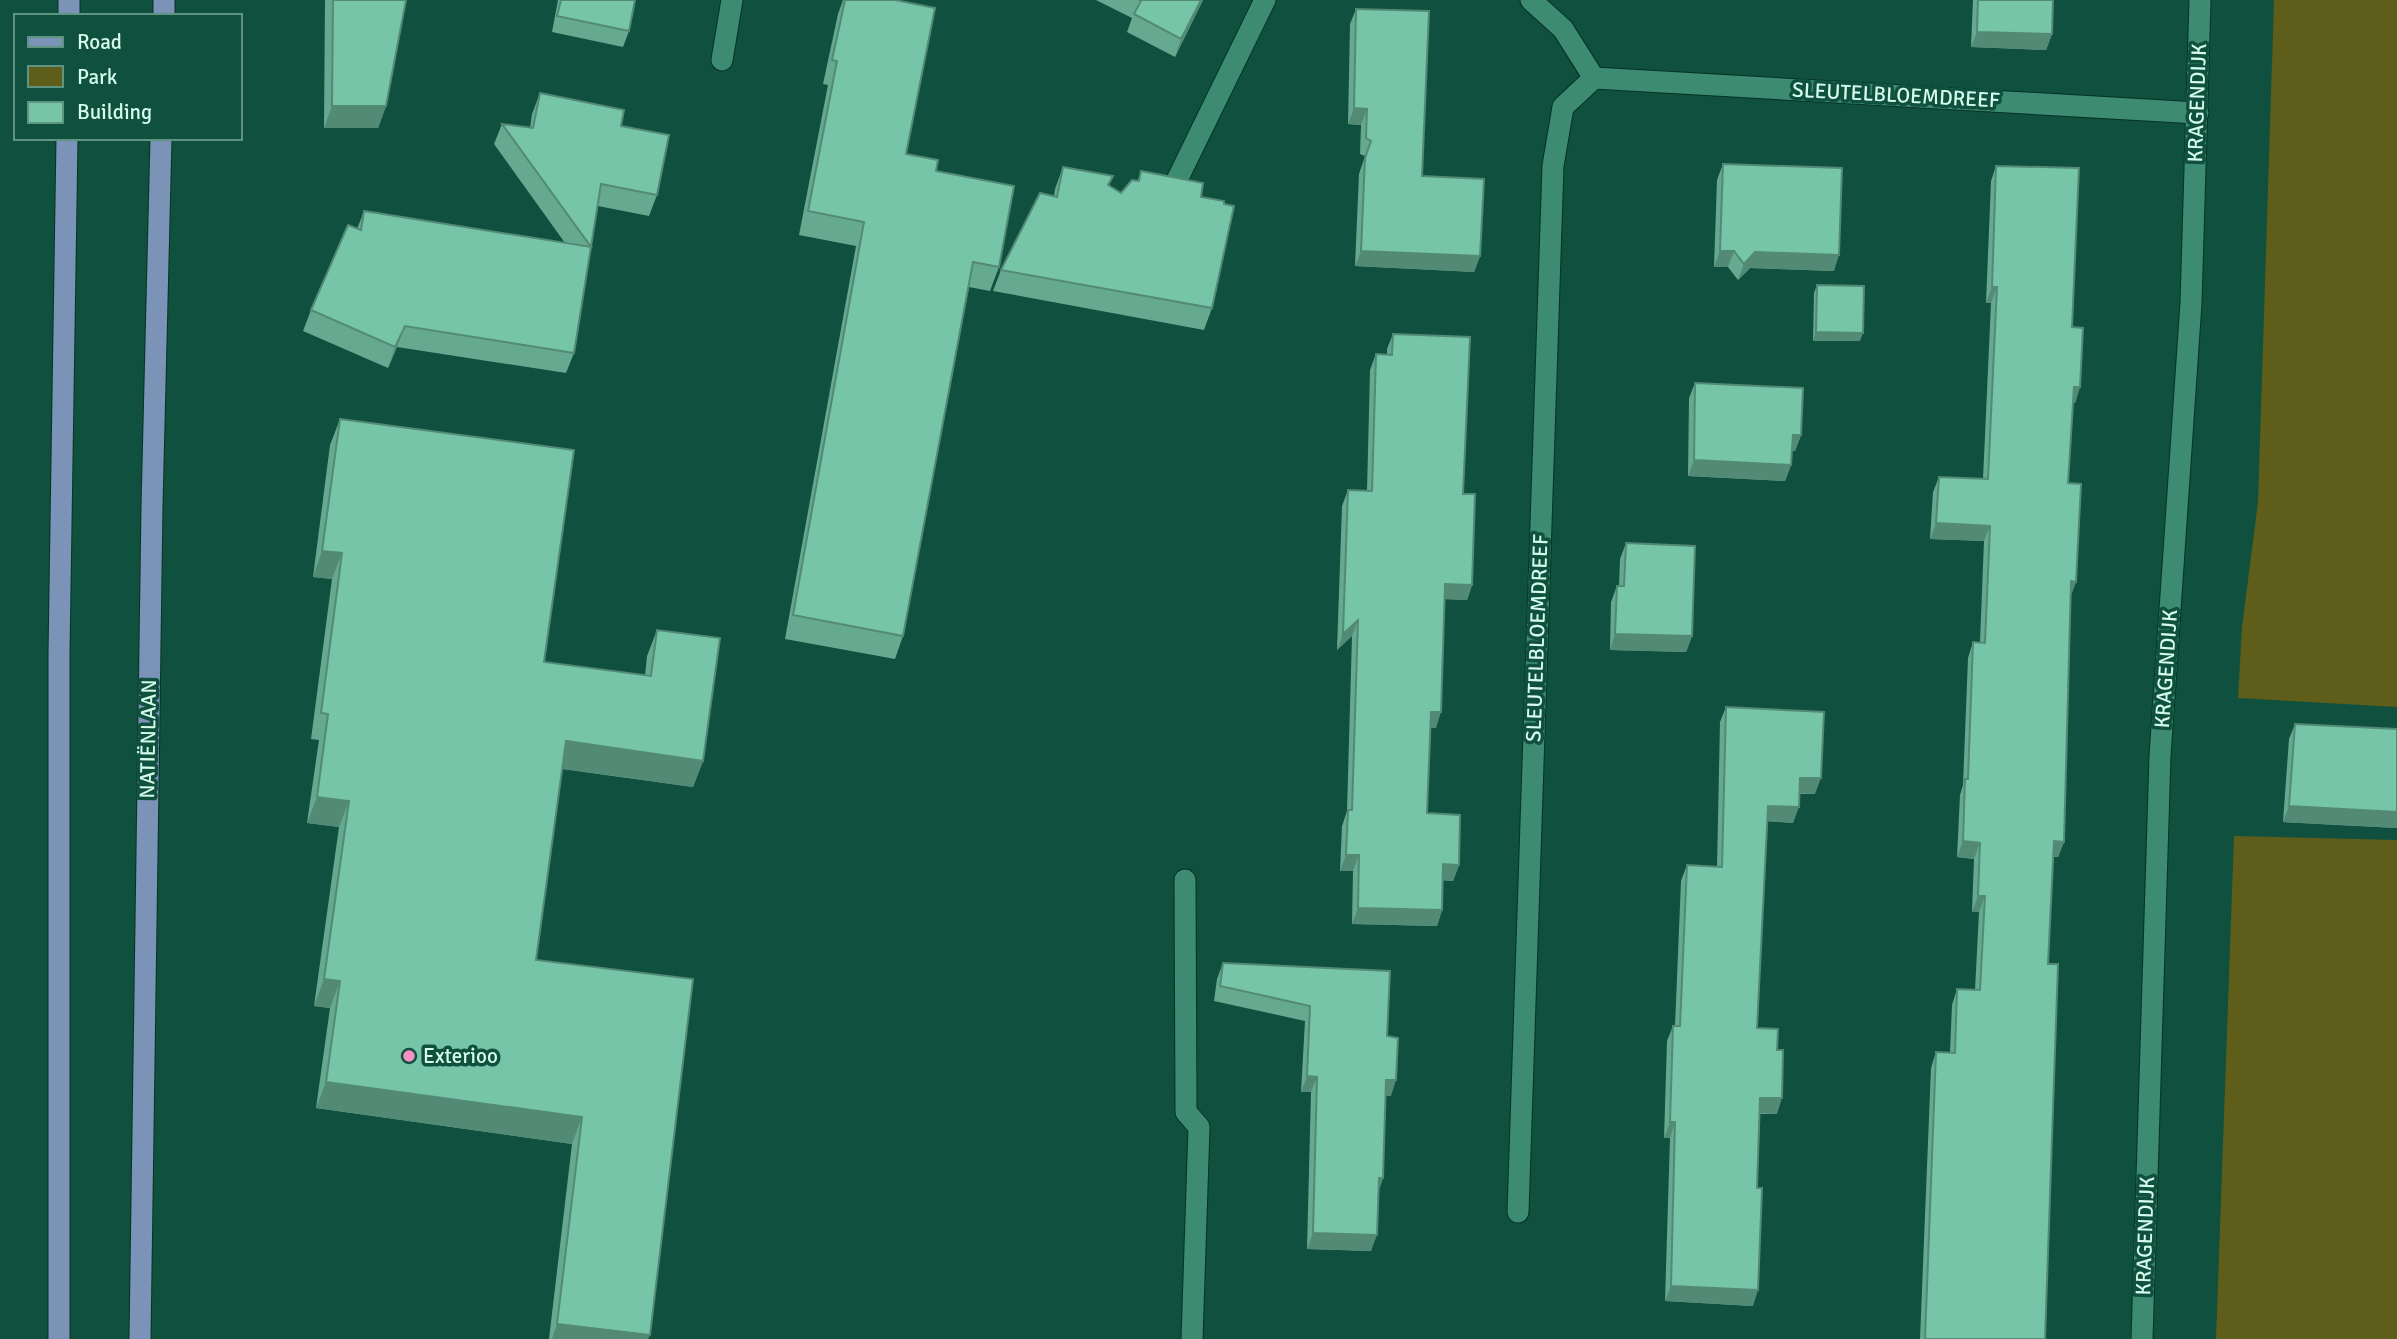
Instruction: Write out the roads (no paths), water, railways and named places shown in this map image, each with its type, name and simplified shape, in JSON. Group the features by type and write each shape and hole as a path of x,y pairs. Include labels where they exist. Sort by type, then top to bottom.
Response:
{"main road":[{"path":"59,1339 59,653 67,140"},
{"name":"NATIËNLAAN","path":"141,1339 152,506 161,140"}],"street":[{"path":"722,60 732,0"},
{"path":"1176,182 1265,0"},
{"path":"1531,0 1563,29 1594,78"},
{"name":"KRAGENDIJK","path":"2142,1339 2161,756 2191,303 2200,0"},
{"name":"SLEUTELBLOEMDREEF","path":"1518,1212 1553,166 1563,107 1594,78 2198,113"},
{"path":"1185,880 1186,1111 1199,1127 1192,1339"}],"place":[{"name":"Exterioo","path":"409,1056"}]}
